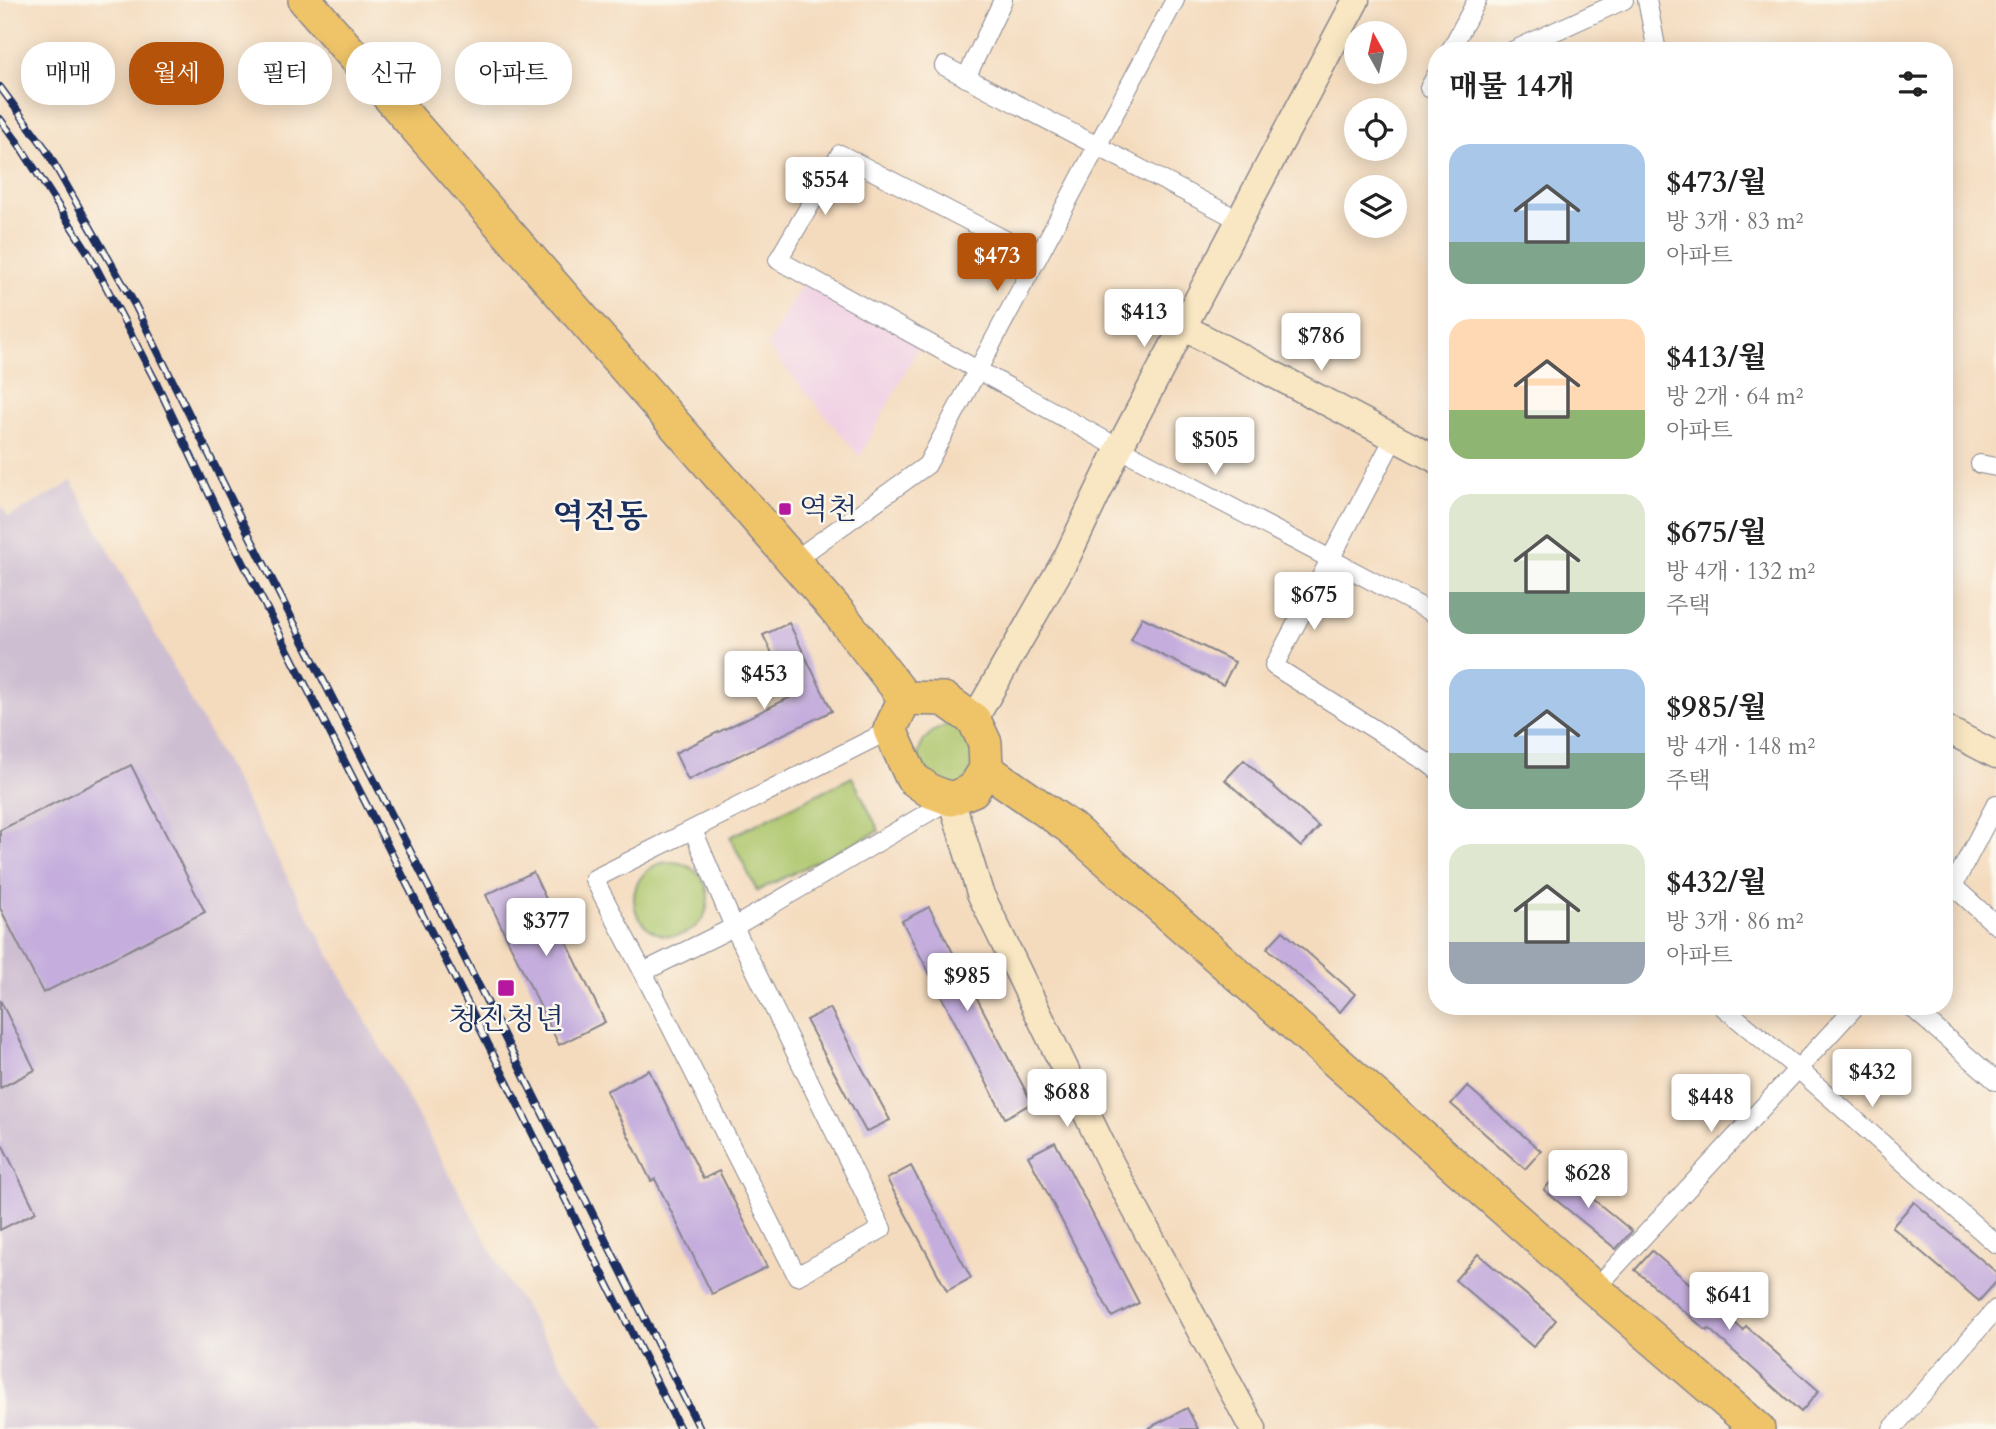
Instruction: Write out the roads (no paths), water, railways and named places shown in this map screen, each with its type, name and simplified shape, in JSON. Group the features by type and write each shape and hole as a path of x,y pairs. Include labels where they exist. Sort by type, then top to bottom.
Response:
{"highway":[{"path":"305,0 838,612 905,698"},
{"path":"905,698 944,699 974,720 985,743 986,769 973,790 951,799 930,791 912,778 890,730 905,698"},
{"path":"986,769 1071,828 1758,1429"}],"street":[{"path":"966,78 1003,0"},
{"path":"792,562 927,465 1175,0"},
{"path":"974,720 1066,556 1119,448 1356,0"},
{"path":"1455,42 1477,0"},
{"path":"1532,42 1624,0"},
{"path":"1647,0 1655,42"},
{"path":"944,66 1239,220"},
{"path":"1038,257 840,153 778,260 1119,448 1428,610"},
{"path":"1183,327 1428,455"},
{"path":"1394,438 1274,666 1428,764"},
{"path":"693,830 734,927 881,1229 797,1276 594,879 890,730"},
{"path":"1953,733 1996,755"},
{"path":"643,972 734,927 951,799 980,893 1111,1164 1253,1429"},
{"path":"1953,878 1996,804"},
{"path":"1953,893 1996,925"},
{"path":"1733,1015 1996,1244"},
{"path":"1595,1289 1848,1015"},
{"path":"1920,1015 1996,1081"},
{"path":"1892,1429 1996,1309"}],"railway":[{"path":"0,87 45,148 135,305 700,1429"},
{"path":"0,119 89,254 157,384 219,515 680,1429"}],"place":[{"name":"역천","path":"785,509"},
{"name":"청진청년","path":"506,988"}],"district":[{"name":"역전동","path":"600,516"}]}
